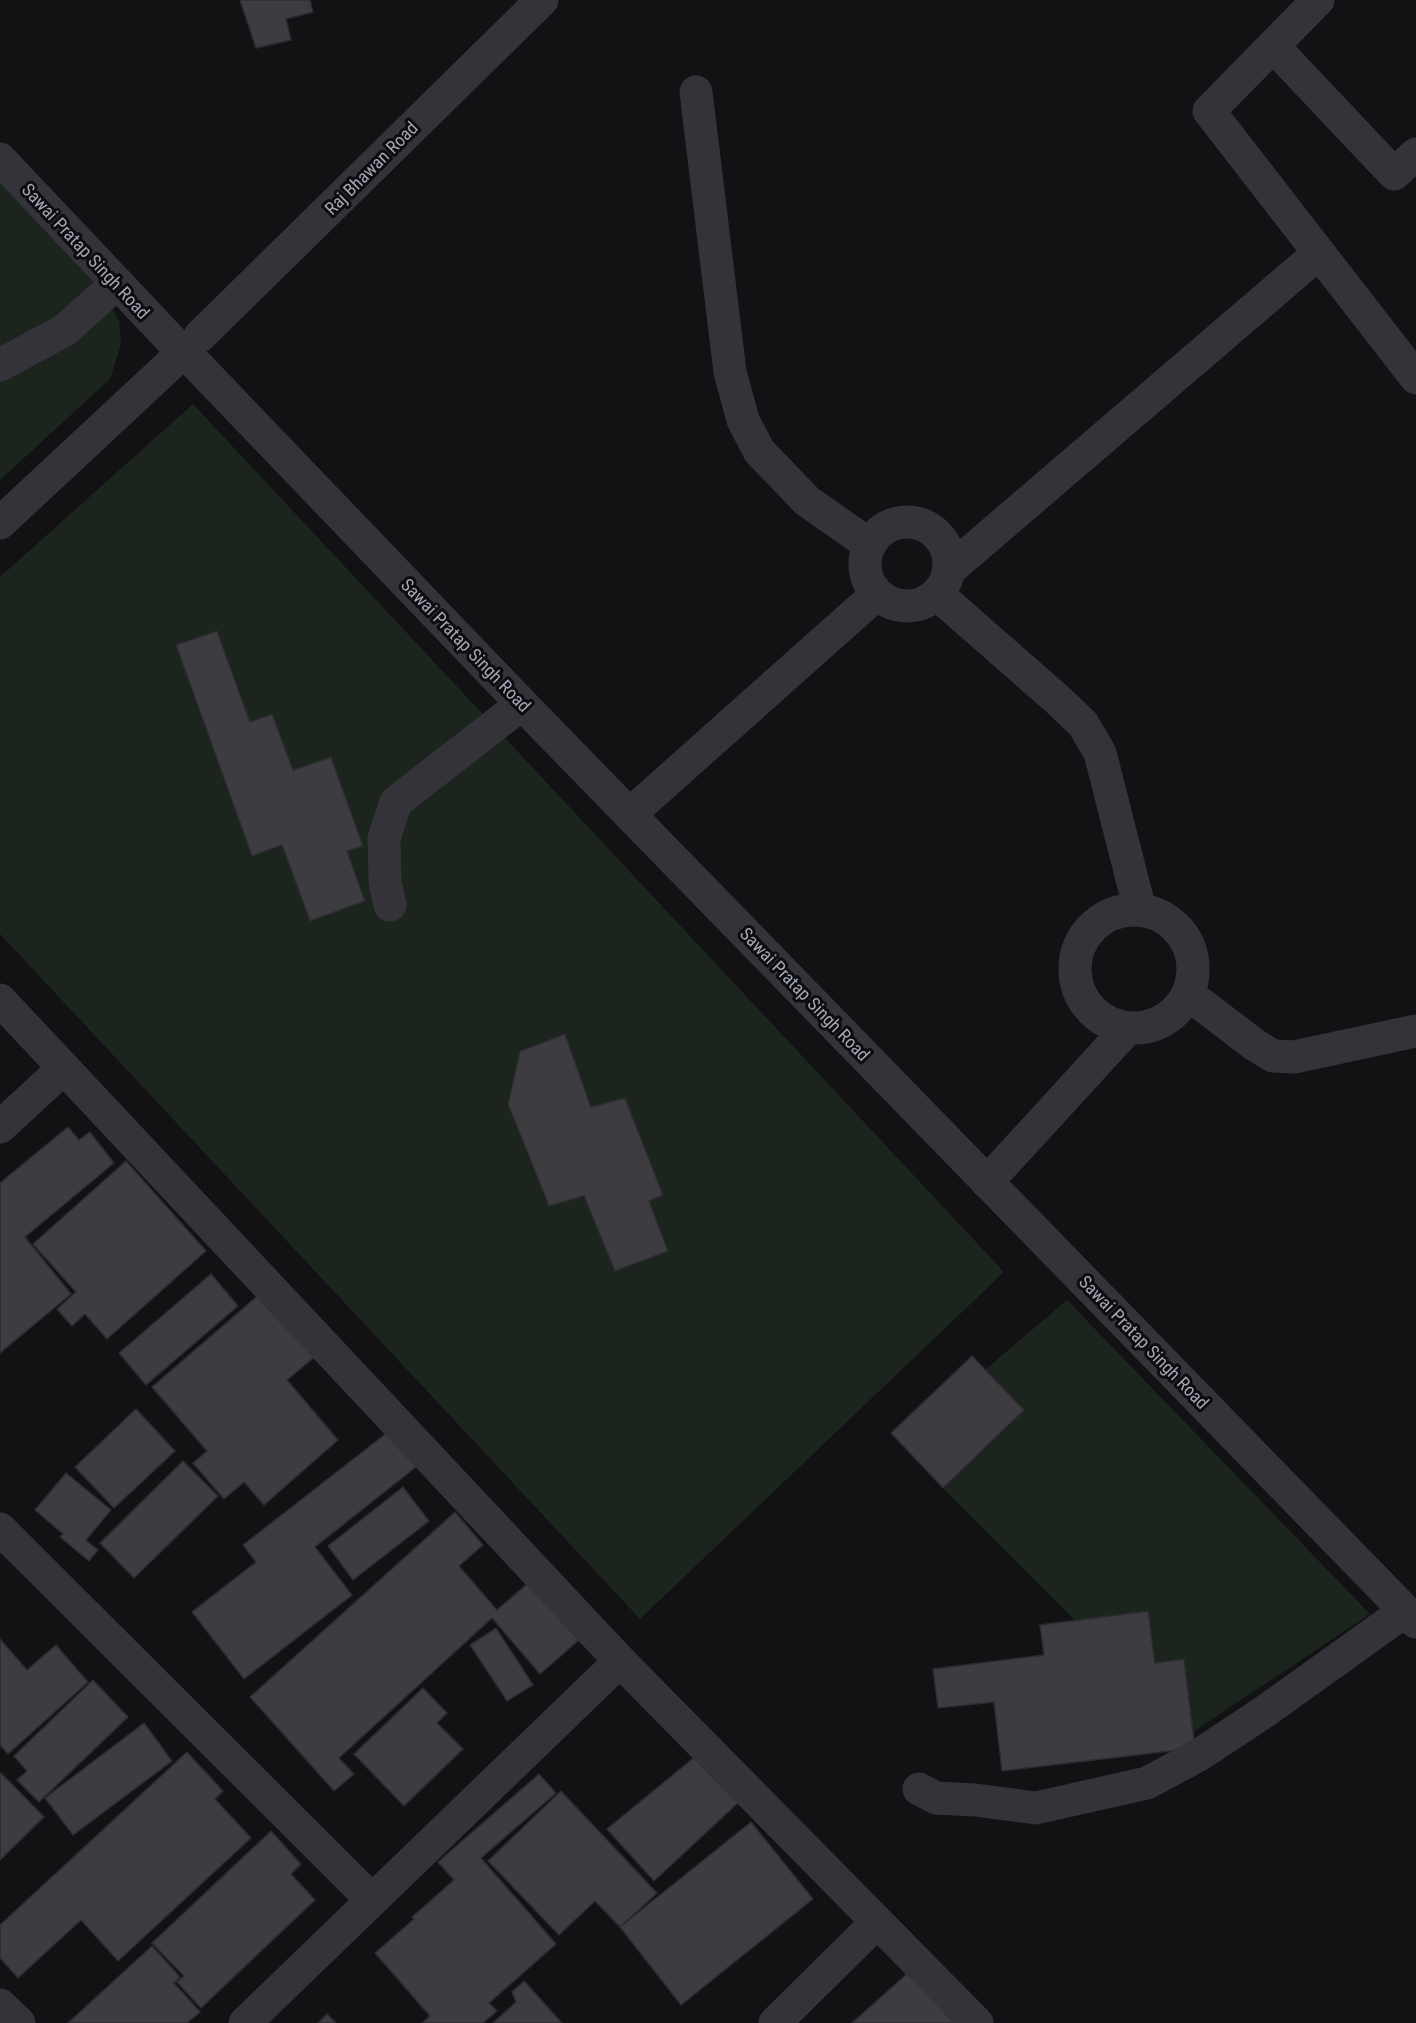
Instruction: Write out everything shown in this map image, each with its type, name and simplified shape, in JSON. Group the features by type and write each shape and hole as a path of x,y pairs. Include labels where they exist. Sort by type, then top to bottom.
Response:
{"street":[{"name":"Raj Bhawan Road","path":"0,523 186,350 542,0"},
{"path":"1318,0 1209,111 1416,378"},
{"path":"1273,46 1394,174 1416,154"},
{"path":"696,92 730,372 743,420 759,451 807,501 870,545"},
{"name":"Sawai Pratap Singh Road","path":"0,159 116,284 186,350 522,704 1411,1616"},
{"path":"942,582 946,546 939,535 926,526 913,522 888,527 877,534 870,545 865,558 866,571 870,583 878,594 888,602 901,606 920,603 1319,253"},
{"path":"0,365 65,330 116,284"},
{"path":"942,582 1083,724 1100,753 1140,910"},
{"path":"630,814 878,594"},
{"path":"390,905 385,882 384,838 396,802 522,704"},
{"path":"1140,910 1158,915 1174,925 1185,940 1192,957 1193,975 1188,994 1178,1009 1164,1021 1146,1027 1128,1028 1111,1023 1095,1013 1083,999 1077,982 1076,963 1080,945 1090,930 1105,918 1122,911 1140,910"},
{"path":"1188,994 1273,1056 1294,1057 1416,1031"},
{"path":"0,1000 620,1661 977,2023"},
{"path":"987,1182 1128,1028"},
{"path":"0,1126 63,1068"},
{"path":"0,1529 372,1900"},
{"path":"919,1789 936,1798 975,1800 1036,1808 1147,1783 1199,1755 1411,1616"},
{"path":"245,2023 620,1661"},
{"path":"775,2023 877,1922"}],"shaded area":[{"path":"0,183 99,284 119,321 121,344 110,379 0,480"},
{"path":"193,404 1004,1272 640,1619 0,934 0,577"},
{"path":"1067,1300 1370,1614 1193,1732 1184,1660 1155,1663 1148,1611 1075,1620 943,1488 1023,1410 985,1370"}],"building":[{"path":"240,0 310,0 313,12 286,19 291,40 256,48"},
{"path":"217,631 250,722 272,714 293,770 331,757 363,846 347,851 365,901 310,921 282,845 252,856 176,645"},
{"path":"565,1034 591,1107 625,1098 663,1195 649,1201 668,1251 615,1271 584,1196 549,1206 508,1104 520,1051"},
{"path":"68,1127 79,1140 90,1132 114,1163 25,1237 71,1294 0,1353 0,1183"},
{"path":"126,1161 206,1251 107,1339 85,1314 72,1326 57,1309 76,1292 33,1244"},
{"path":"211,1274 238,1306 146,1385 119,1353"},
{"path":"262,1292 317,1355 287,1380 338,1440 264,1505 244,1482 224,1499 193,1463 207,1451 152,1387"},
{"path":"972,1356 1024,1410 943,1488 891,1433"},
{"path":"136,1409 175,1451 114,1508 75,1467"},
{"path":"388,1432 416,1467 315,1547 352,1595 244,1679 192,1612 256,1562 243,1545"},
{"path":"183,1461 218,1496 134,1578 100,1543"},
{"path":"66,1473 111,1510 86,1540 98,1550 89,1561 60,1537 63,1534 35,1510"},
{"path":"403,1487 429,1521 353,1580 328,1546"},
{"path":"455,1512 483,1545 459,1566 497,1610 533,1579 587,1633 540,1674 492,1618 339,1758 354,1774 334,1791 250,1697"},
{"path":"1148,1611 1155,1663 1184,1659 1195,1748 1002,1771 994,1702 938,1708 933,1669 1044,1655 1040,1625"},
{"path":"496,1628 533,1685 507,1701 470,1645"},
{"path":"0,1639 27,1670 56,1645 88,1682 8,1754 0,1745"},
{"path":"93,1680 128,1717 39,1802 17,1780 27,1771 14,1756"},
{"path":"423,1688 447,1713 437,1723 463,1749 404,1806 354,1754"},
{"path":"144,1723 172,1761 73,1835 45,1798"},
{"path":"187,1752 223,1791 215,1799 251,1838 118,1961 81,1920 18,1978 0,1958 0,1925"},
{"path":"696,1756 741,1800 654,1881 607,1829"},
{"path":"0,1774 44,1817 0,1860"},
{"path":"539,1774 556,1793 481,1858 556,1944 489,2003 497,2011 483,2023 422,2023 430,2016 375,1953 454,1880 438,1862"},
{"path":"561,1791 657,1893 620,1927 595,1901 559,1935 488,1861"},
{"path":"751,1822 813,1899 681,2005 620,1927"},
{"path":"271,1831 301,1864 291,1874 315,1900 201,2008 177,1982 184,1976 152,1943"},
{"path":"152,1946 180,1977 174,1983 200,2012 187,2023 68,2023"},
{"path":"909,1972 954,2023 852,2023"},
{"path":"524,1981 562,2023 493,2023 516,2002 512,1992"},
{"path":"327,2014 336,2023 318,2023"}]}
